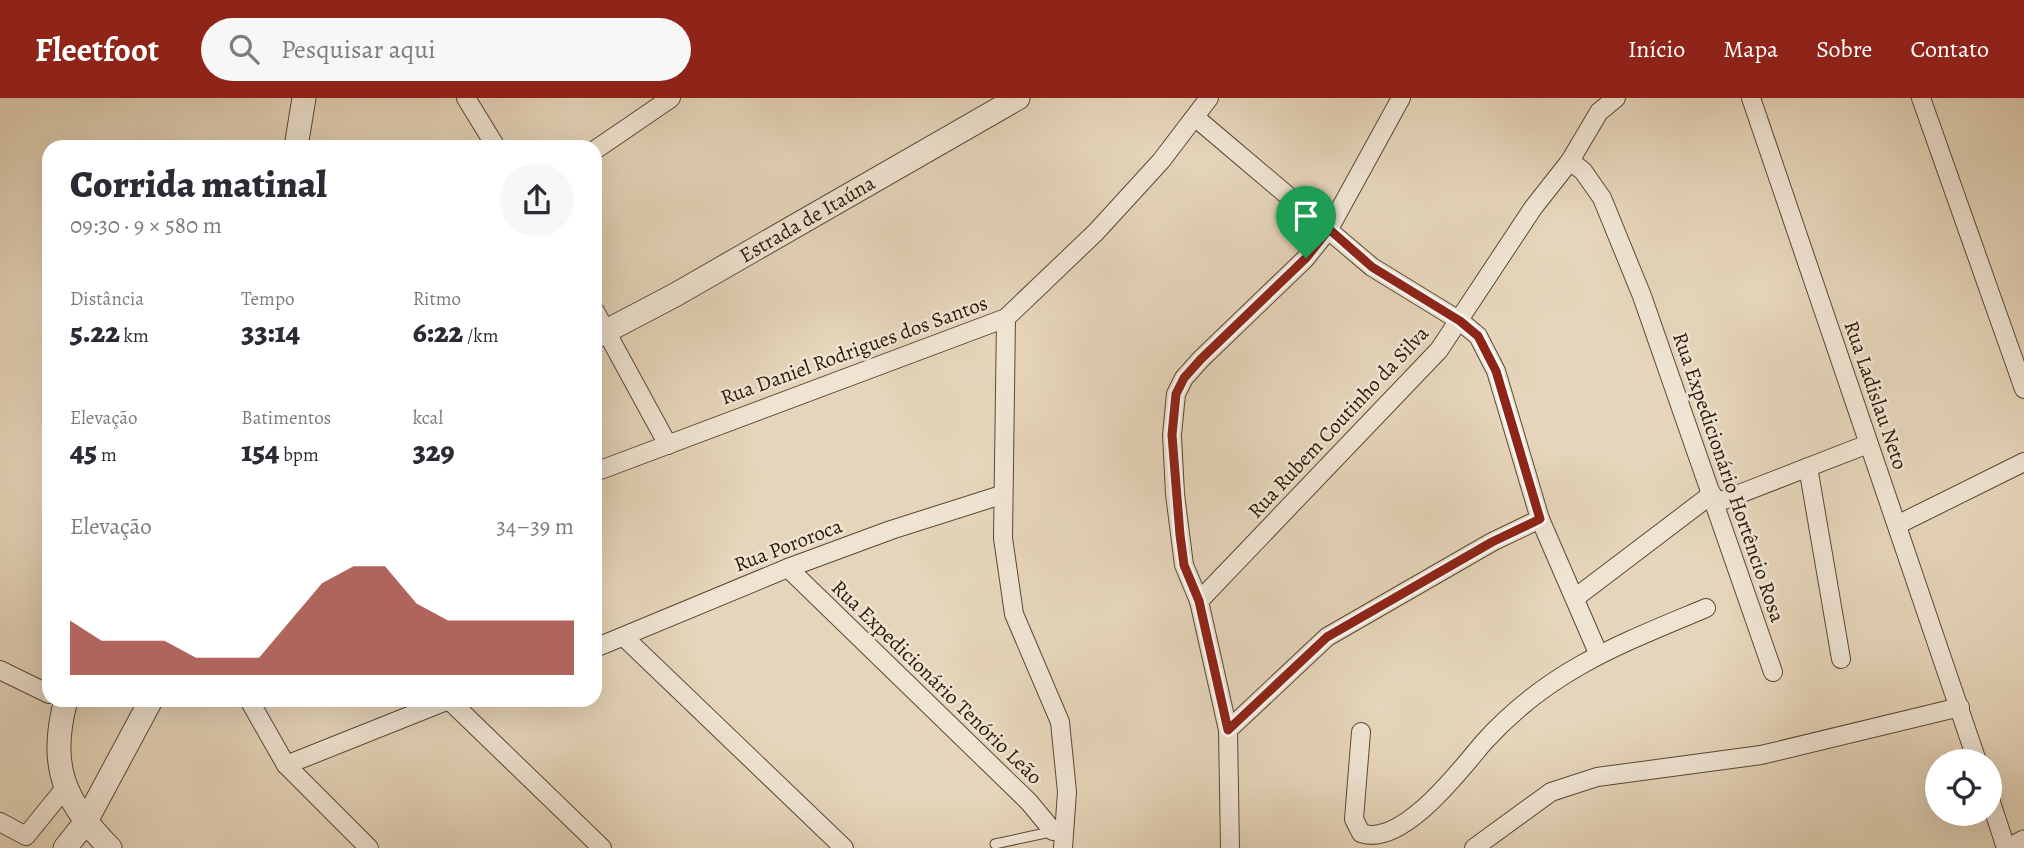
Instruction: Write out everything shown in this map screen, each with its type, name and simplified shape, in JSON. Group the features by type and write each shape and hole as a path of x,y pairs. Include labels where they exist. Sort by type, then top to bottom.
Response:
{"street":[{"path":"297,140 304,98"},
{"path":"466,98 492,140"},
{"path":"602,145 671,98"},
{"name":"Estrada de Itaúna","path":"602,324 1018,98"},
{"name":"Rua Daniel Rodrigues dos Santos","path":"602,469 1006,318 1096,232 1196,118 1209,98"},
{"path":"1230,848 1228,730 1199,601 1184,565 1175,494 1172,435 1176,394 1184,378 1201,359 1306,258 1329,229 1401,98"},
{"name":"Rua Rubem Coutinho da Silva","path":"1199,601 1439,350 1533,208 1570,162 1599,112 1616,98"},
{"name":"Rua Ladislau Neto","path":"1751,98 1974,749"},
{"path":"1921,98 2024,389"},
{"path":"1196,118 1381,273 1460,321 1478,336 1488,352 1540,519 1598,653"},
{"name":"Rua Expedicionário Hortêncio Rosa","path":"1570,162 1583,171 1602,198 1642,296 1773,672"},
{"path":"1006,318 1001,495 1003,538 1014,614 1060,722 1067,792 1057,830 1063,848"},
{"path":"602,331 668,445"},
{"path":"1575,598 1714,498 1808,467 1868,443"},
{"path":"1897,525 2024,462"},
{"path":"1808,467 1841,659"},
{"name":"Rua Pororoca","path":"602,646 788,568 891,530 1001,495"},
{"path":"1228,730 1327,637 1492,542 1540,519"},
{"name":"Rua Expedicionário Tenório Leão","path":"788,568 1057,830"},
{"path":"1361,732 1354,819 1361,833 1382,835 1415,815 1450,783 1511,714 1552,681 1598,653 1706,608"},
{"path":"625,638 833,844"},
{"path":"0,670 42,690"},
{"path":"60,707 59,774 85,823 110,848"},
{"path":"65,848 85,823 146,707"},
{"path":"253,707 286,765 369,848"},
{"path":"286,765 431,707"},
{"path":"456,707 602,848"},
{"path":"1474,848 1551,792 1597,777 1761,755 1960,707"},
{"path":"0,822 26,836 65,788"},
{"path":"1999,826 2006,848"},
{"path":"2013,848 2024,842"}],"lane":[{"path":"995,845 1057,830"}],"route":[{"path":"1329,229 1372,267 1407,291 1460,321 1478,336 1496,371 1540,519 1492,542 1327,637 1228,730 1199,601 1184,565 1175,494 1172,435 1176,394 1184,378 1201,359 1306,258 1329,229"}]}
